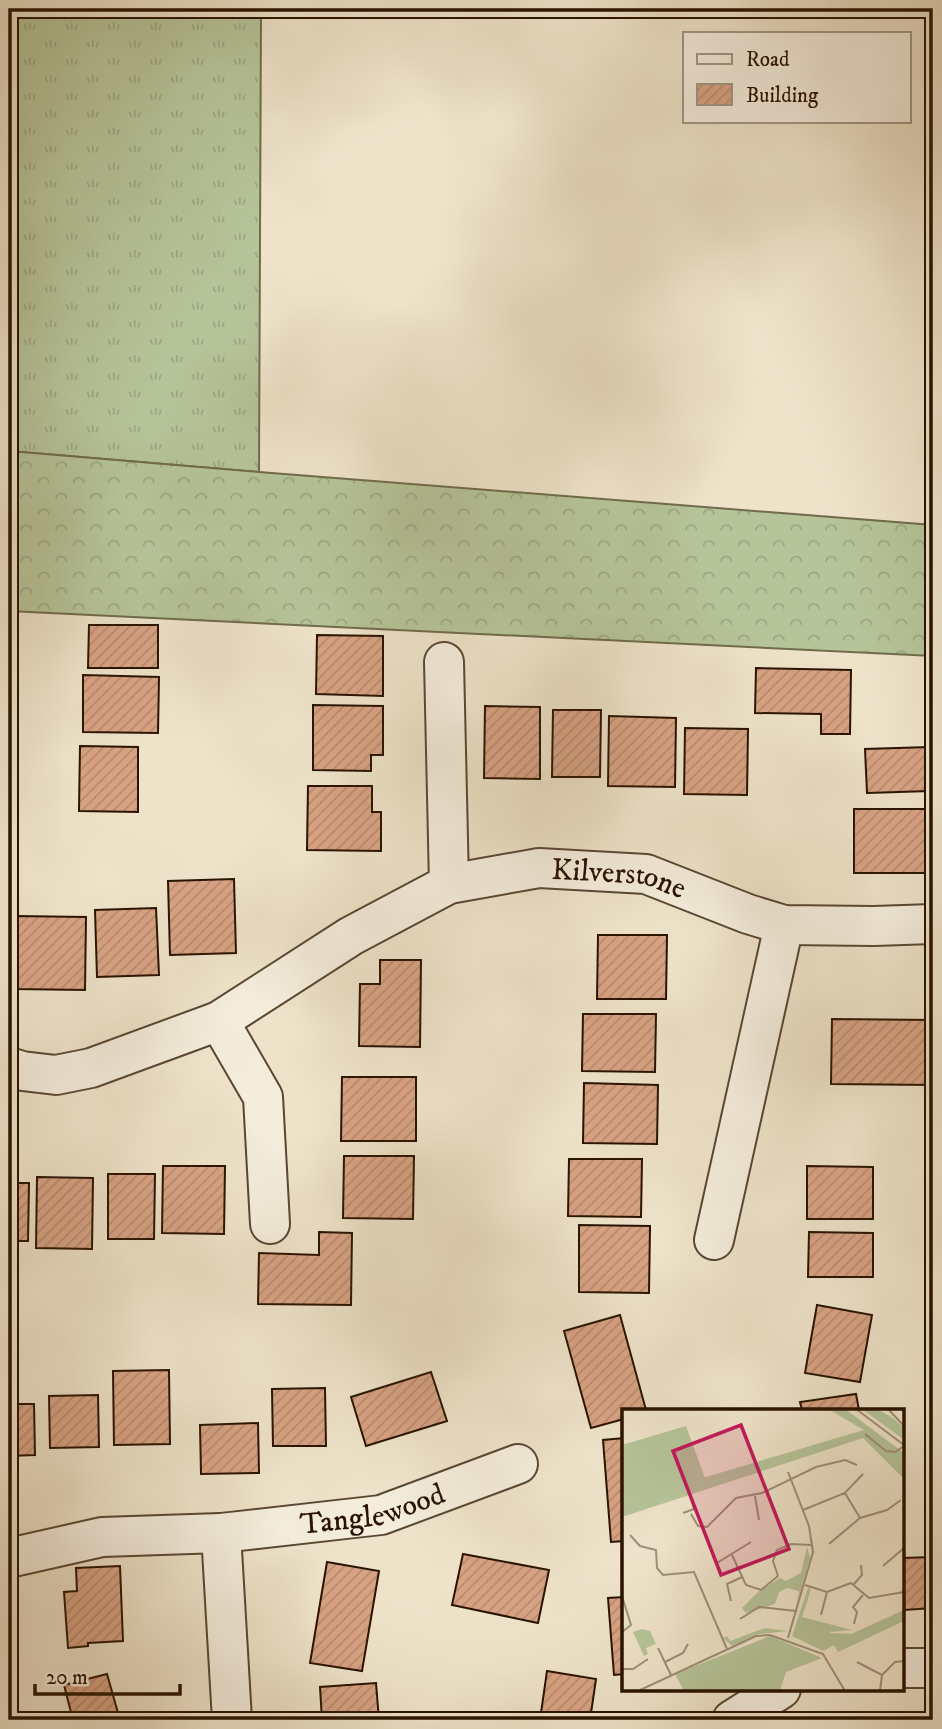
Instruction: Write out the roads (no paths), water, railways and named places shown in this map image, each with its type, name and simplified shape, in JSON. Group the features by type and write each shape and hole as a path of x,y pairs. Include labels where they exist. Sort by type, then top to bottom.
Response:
{"street":[{"path":"444,662 449,884"},
{"name":"Kilverstone","path":"9,1067 55,1074 91,1068 219,1021 351,936 449,884 539,868 646,874 748,914 784,925 933,924"},
{"path":"714,1240 784,925"},
{"path":"219,1021 263,1097 270,1224"},
{"name":"Tanglewood","path":"9,1558 102,1537 221,1533 382,1514 518,1464"},
{"path":"221,1533 232,1720"},
{"path":"904,1668 933,1668"},
{"path":"732,1720 779,1690"}]}
